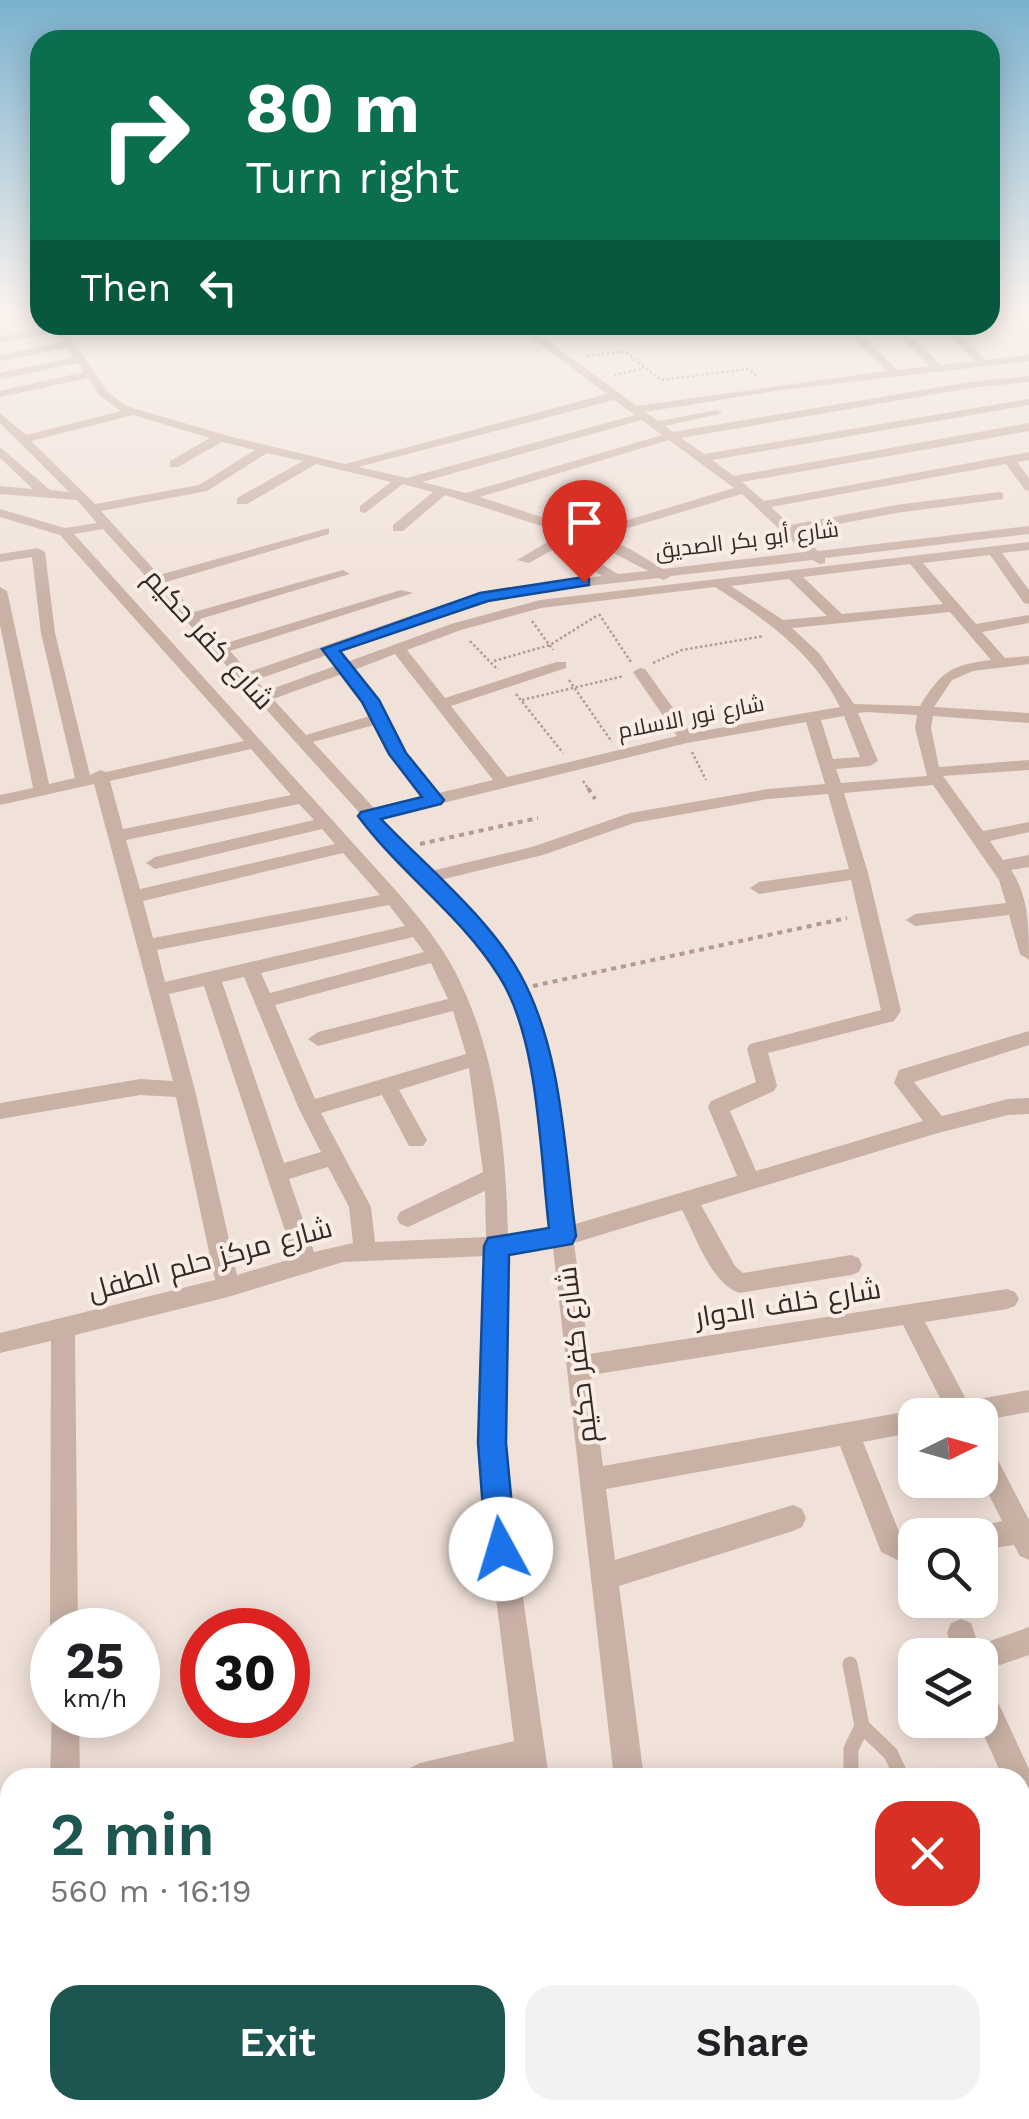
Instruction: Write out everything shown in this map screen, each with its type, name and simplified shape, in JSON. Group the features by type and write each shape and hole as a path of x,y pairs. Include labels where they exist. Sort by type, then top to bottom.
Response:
{"street":[{"path":"119,406 264,449 468,496 588,536 662,573 675,588"},
{"path":"344,466 576,406"},
{"path":"628,406 764,505 828,570"},
{"path":"365,509 405,480 693,406"},
{"path":"742,409 758,406"},
{"path":"468,496 671,436 848,406"},
{"path":"703,458 1006,406"},
{"path":"23,440 132,412"},
{"path":"643,417 722,412"},
{"name":"شارع كفر حكيم","path":"0,416 86,503 475,930 519,989 536,1035 628,1768"},
{"path":"732,480 1029,427"},
{"path":"174,464 221,437"},
{"path":"0,490 86,503 203,488 264,449"},
{"path":"0,451 46,494"},
{"path":"764,505 1029,456"},
{"path":"242,501 314,460"},
{"path":"1010,460 1029,488 1024,494 1029,498"},
{"path":"588,536 744,489"},
{"path":"398,528 443,490"},
{"path":"791,529 999,496"},
{"path":"0,513 59,546"},
{"path":"0,558 59,546 106,525"},
{"name":"شارع أبو بكر الصديق","path":"244,679 486,596 1029,530"},
{"path":"156,580 324,532"},
{"path":"524,560 556,544 615,578"},
{"path":"59,546 48,634 91,777 117,836 185,1090 228,1287"},
{"name":"شارع كفر حكيم","path":"59,546 254,744 393,898 436,955 459,1004 475,1060 493,1176 497,1246 492,1394 495,1495 532,1764"},
{"name":"شارع أبو بكر الصديق","path":"262,698 522,608 1029,546"},
{"path":"994,550 1029,600"},
{"path":"914,560 1001,663"},
{"path":"190,618 343,574"},
{"path":"792,574 840,620"},
{"path":"717,584 784,628 838,683 870,761 826,765"},
{"path":"0,591 42,790"},
{"path":"219,650 406,593"},
{"path":"784,628 953,606"},
{"path":"972,628 1029,620"},
{"path":"398,648 503,782"},
{"path":"330,649 380,718 398,754 434,800"},
{"path":"1029,660 970,667 946,677 926,708 925,750 935,776 1001,866 1020,902 1029,954"},
{"path":"444,704 562,665"},
{"path":"640,672 687,738"},
{"name":"شارع نور الاسلام","path":"368,816 687,738 874,706 1029,718"},
{"path":"301,741 380,718"},
{"path":"749,1180 718,1107 768,1086 757,1049 887,1016 891,1011 859,873 812,718"},
{"path":"0,780 2,800 91,777 254,744"},
{"path":"426,878 537,851 646,814 739,798 1029,765"},
{"path":"117,836 301,798"},
{"path":"154,863 324,824"},
{"path":"980,837 1029,827"},
{"path":"133,897 345,847"},
{"path":"1001,866 1029,862"},
{"path":"759,888 859,873"},
{"path":"146,946 393,898"},
{"path":"915,920 1020,902"},
{"path":"158,990 419,929"},
{"path":"264,1000 436,955"},
{"path":"250,969 309,1109 360,1207 365,1251"},
{"path":"211,978 306,1261"},
{"path":"318,1038 459,1004"},
{"path":"938,1125 904,1082 906,1075 1029,1038"},
{"path":"309,1109 475,1060"},
{"path":"387,1086 416,1140"},
{"path":"0,1110 140,1087 185,1090"},
{"name":"شارع مركز حلم الطفل","path":"0,1343 228,1287 306,1261 365,1251 497,1246 563,1236 938,1125 1008,1107 1029,1106"},
{"path":"277,1174 335,1156"},
{"path":"408,1218 493,1176"},
{"path":"687,1199 727,1273 739,1283 851,1266"},
{"name":"شارع خلف الدوار","path":"579,1366 1007,1299"},
{"path":"910,1314 949,1398"},
{"path":"63,1329 64,1608"},
{"path":"998,1406 1029,1400"},
{"path":"592,1480 898,1424"},
{"path":"847,1433 890,1543 898,1547"},
{"path":"998,1486 1025,1539 998,1538"},
{"path":"604,1578 793,1518"},
{"path":"1000,1651 1029,1642"},
{"path":"998,1734 1014,1768"},
{"path":"65,1738 65,1768"},
{"path":"500,1768 532,1764"}],"lane":[{"path":"850,1664 862,1726 891,1754 897,1768"},
{"path":"851,1768 851,1749 862,1726"}],"path":[{"path":"492,662 550,645 600,614 620,594"},
{"path":"522,608 621,754"},
{"path":"600,614 640,672"},
{"path":"522,700 640,672 682,650 784,628"},
{"path":"687,738 706,780"},
{"path":"399,848 538,818"},
{"path":"519,989 815,922 866,915"}],"route":[{"path":"501,1549 492,1443 497,1246 563,1236 536,1035 531,1015 510,974 475,930 368,816 434,800 398,754 370,700 330,649 486,596 584,582"}]}
